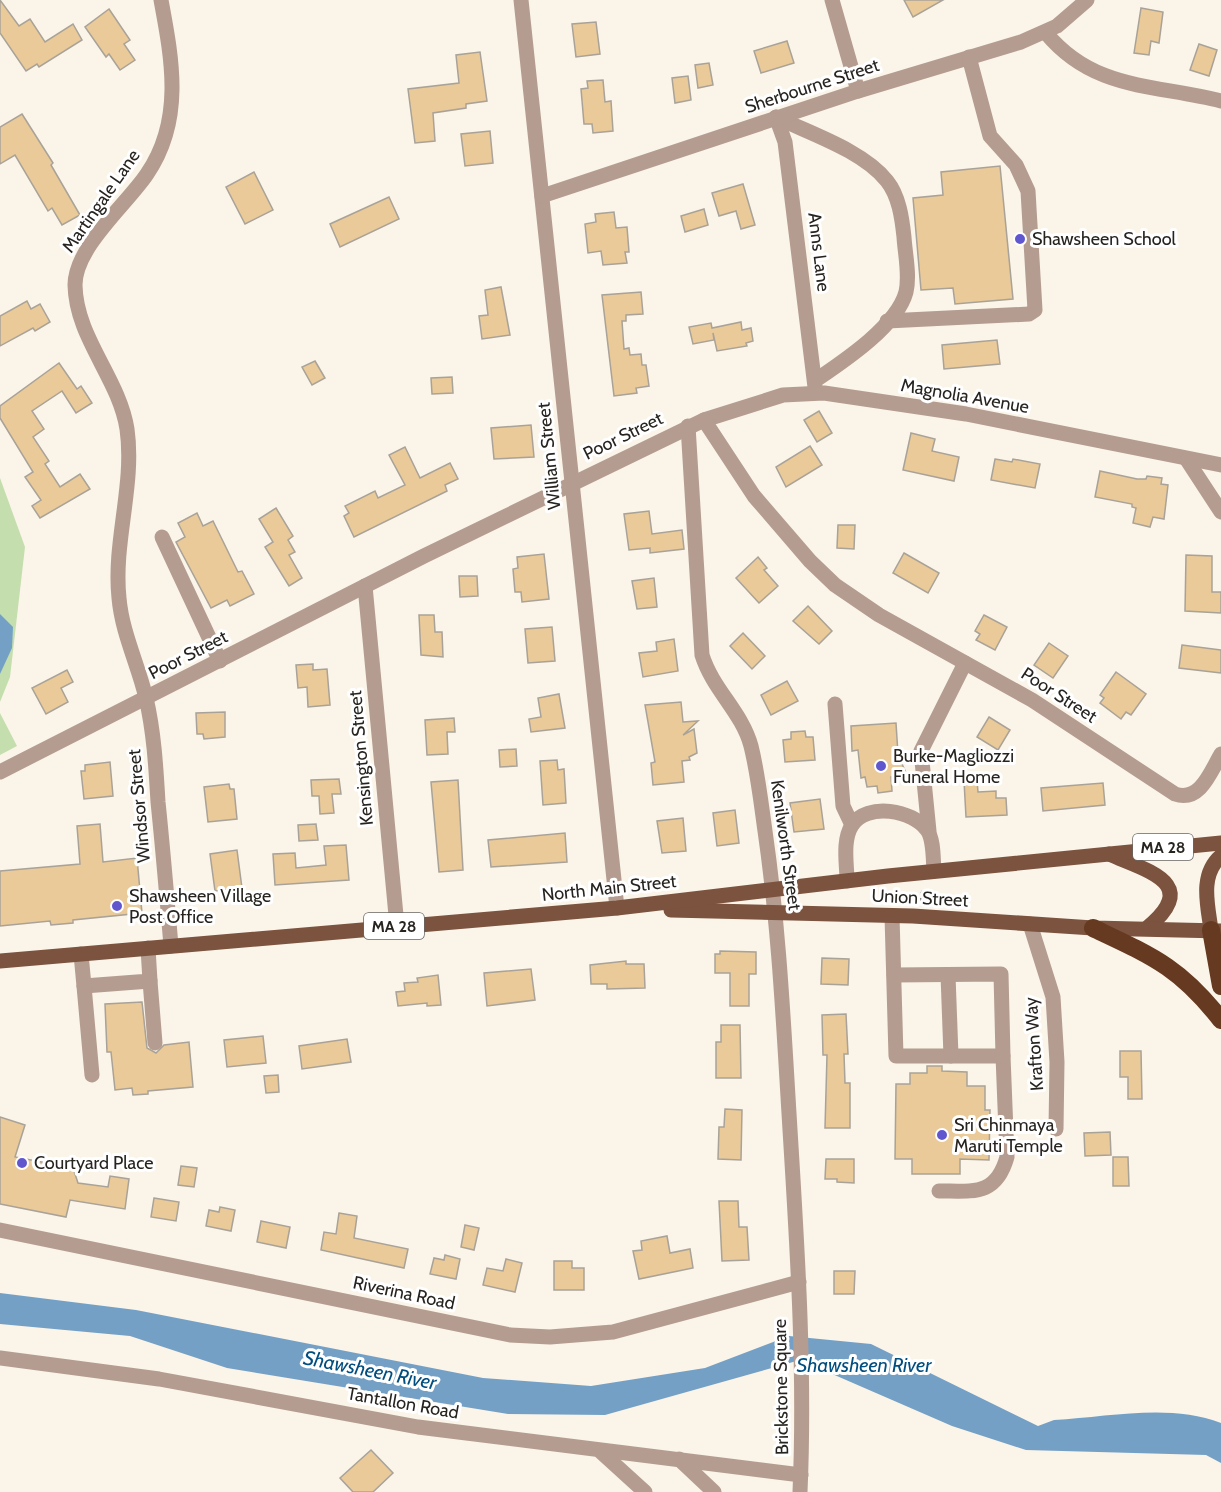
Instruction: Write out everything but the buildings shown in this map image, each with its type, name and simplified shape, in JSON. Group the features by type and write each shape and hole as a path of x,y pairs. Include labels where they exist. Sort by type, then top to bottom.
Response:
{"highway":[{"path":"1093,928 1165,963 1195,989 1221,1020"},
{"path":"1216,931 1221,986"}],"main road":[{"name":"North Main Street","path":"0,961 616,908 1106,853 1221,843"},
{"path":"1106,853 1157,875 1167,886 1170,897 1167,912 1147,928"},
{"path":"1216,931 1207,878 1211,867 1221,856"},
{"name":"Union Street","path":"616,908 892,916 1093,928 1216,931"}],"street":[{"name":"William Street","path":"521,0 616,908"},
{"path":"832,0 858,91"},
{"name":"Sherbourne Street","path":"542,196 776,117 1046,33 1071,17 1087,0"},
{"name":"Martingale Lane","path":"146,698 125,631 118,595 129,464 126,421 115,391 85,330 75,285 81,261 148,172 164,138 171,99 172,57 159,1"},
{"path":"1046,33 1071,58 1096,73 1148,89 1221,101"},
{"path":"887,321 1029,314 1035,310 1028,191 1016,165 990,136 969,57"},
{"path":"776,117 862,160 887,180 903,226 907,282 904,296 887,321 868,342 815,386"},
{"name":"Anns Lane","path":"776,117 785,142 815,386"},
{"name":"Magnolia Avenue","path":"704,420 815,386 1221,465"},
{"name":"Poor Street","path":"0,772 365,586 704,420 754,496 810,561 835,585 879,615 1032,700 1175,794 1191,795 1201,788 1221,754"},
{"name":"Kenilworth Street","path":"688,426 702,655 715,686 741,722 750,743 777,912 799,1282"},
{"path":"1187,460 1221,512"},
{"path":"162,537 220,661"},
{"name":"Kensington Street","path":"365,586 396,926"},
{"path":"934,872 921,751 965,663"},
{"name":"Windsor Street","path":"146,698 153,739 171,946"},
{"path":"835,705 843,806 852,825"},
{"path":"847,881 847,839 852,825 866,814 887,811 906,816 929,831"},
{"path":"892,916 896,1056 1002,1056"},
{"name":"Krafton Way","path":"1030,924 1053,997 1057,1077 1056,1129"},
{"path":"147,948 155,1043"},
{"path":"81,954 92,1075"},
{"path":"894,975 1001,974 1007,1157 1003,1172 988,1187 975,1191 939,1191"},
{"path":"948,975 951,1056"},
{"path":"84,986 150,981"},
{"name":"Riverina Road","path":"0,1230 510,1335 550,1337 613,1332 799,1282"},
{"name":"Brickstone Square","path":"799,1282 802,1402 800,1492"},
{"name":"Tantallon Road","path":"0,1358 159,1379 418,1427 601,1452 679,1459 801,1475"},
{"path":"601,1452 645,1492"},
{"path":"679,1459 714,1492"}],"path":[{"path":"921,903 924,889 935,887"}],"green space":[{"path":"0,478 25,547 10,677 0,702"},
{"path":"0,713 17,746 0,755"}],"water":[{"path":"0,614 13,627 12,648 0,674"},
{"name":"Shawsheen River","path":"0,1293 136,1310 483,1378 591,1386 705,1368 789,1336 871,1344 1038,1426 1054,1420 1160,1412 1201,1417 1221,1423 1221,1463 1206,1455 1026,1450 952,1426 800,1360 605,1415 508,1414 227,1368 130,1336 0,1324"}],"place":[{"name":"Shawsheen School","path":"1020,239"},
{"name":"Burke-Magliozzi Funeral Home","path":"881,766"},
{"name":"Shawsheen Village Post Office","path":"117,906"},
{"name":"Sri Chinmaya Maruti Temple","path":"942,1135"},
{"name":"Courtyard Place","path":"22,1163"}]}
